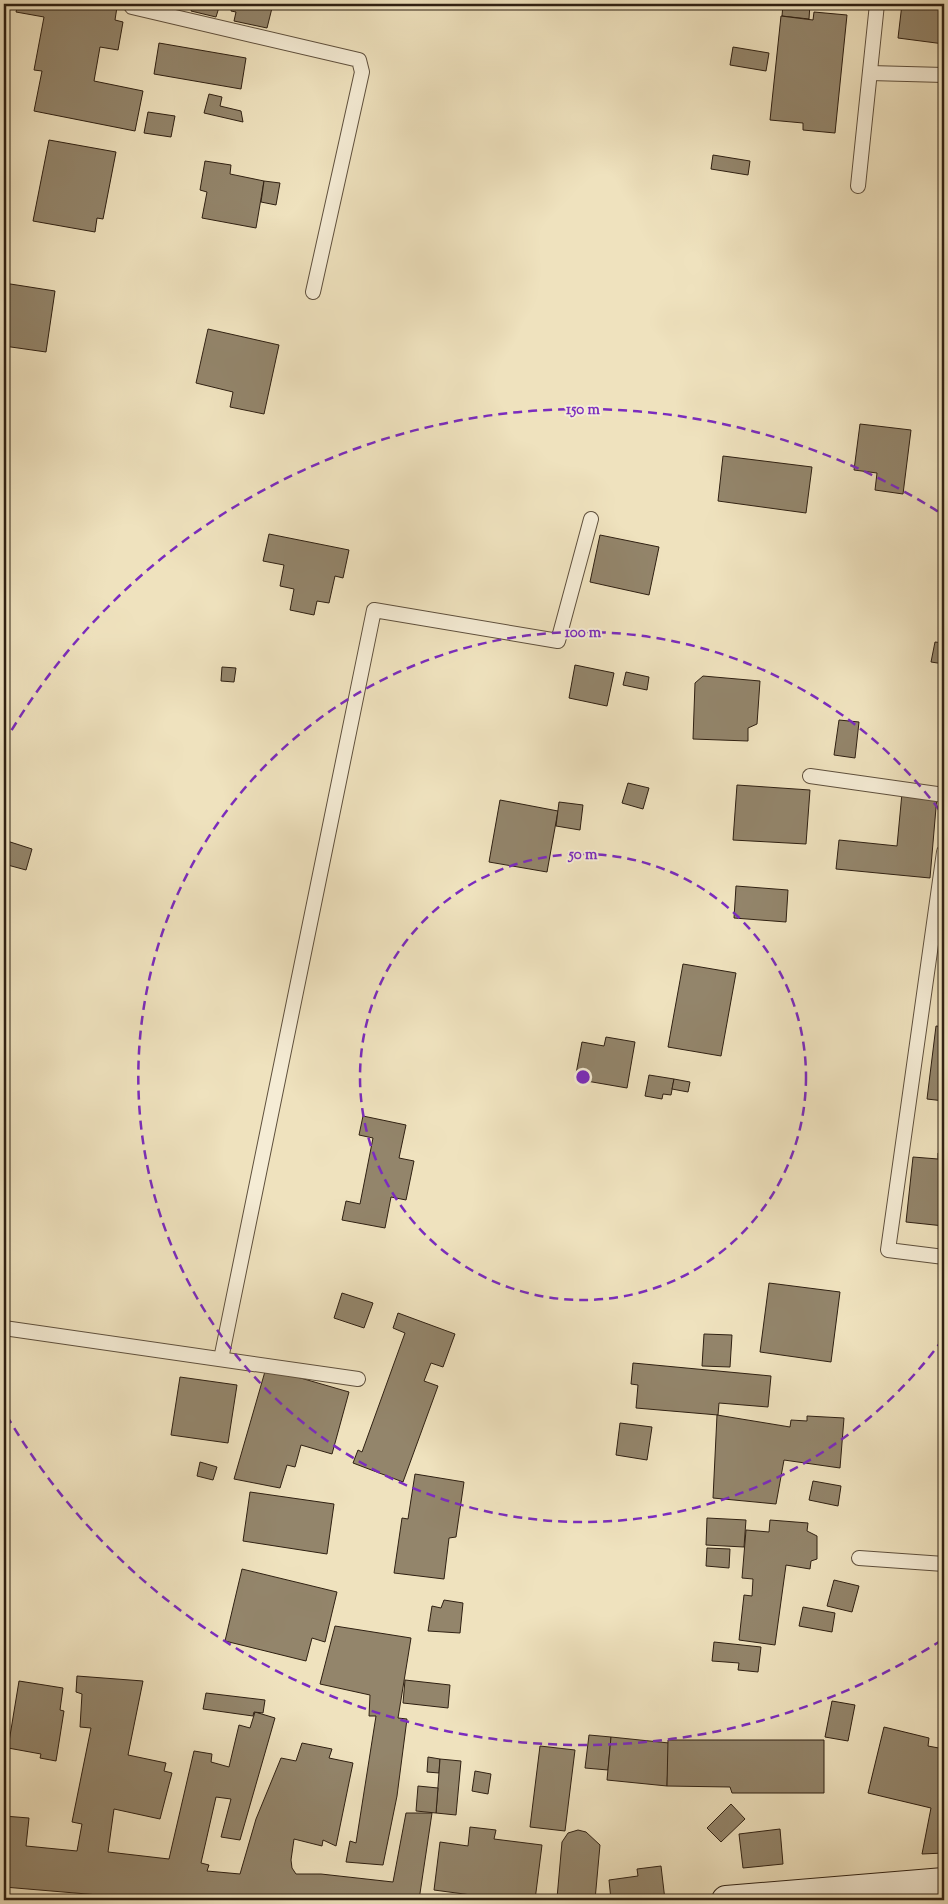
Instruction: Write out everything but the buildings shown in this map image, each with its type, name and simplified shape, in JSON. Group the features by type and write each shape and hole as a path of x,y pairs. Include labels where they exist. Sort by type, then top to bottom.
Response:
{"street":[{"path":"726,1900 944,1882"}],"lane":[{"path":"130,4 132,7 359,60 362,72 313,292"},
{"path":"858,186 877,4"},
{"path":"870,73 944,75"},
{"path":"221,1359 374,610 558,641 591,519"},
{"path":"810,776 944,795"},
{"path":"944,852 888,1250 944,1257"},
{"path":"4,1328 358,1379"},
{"path":"859,1558 944,1564"}]}
